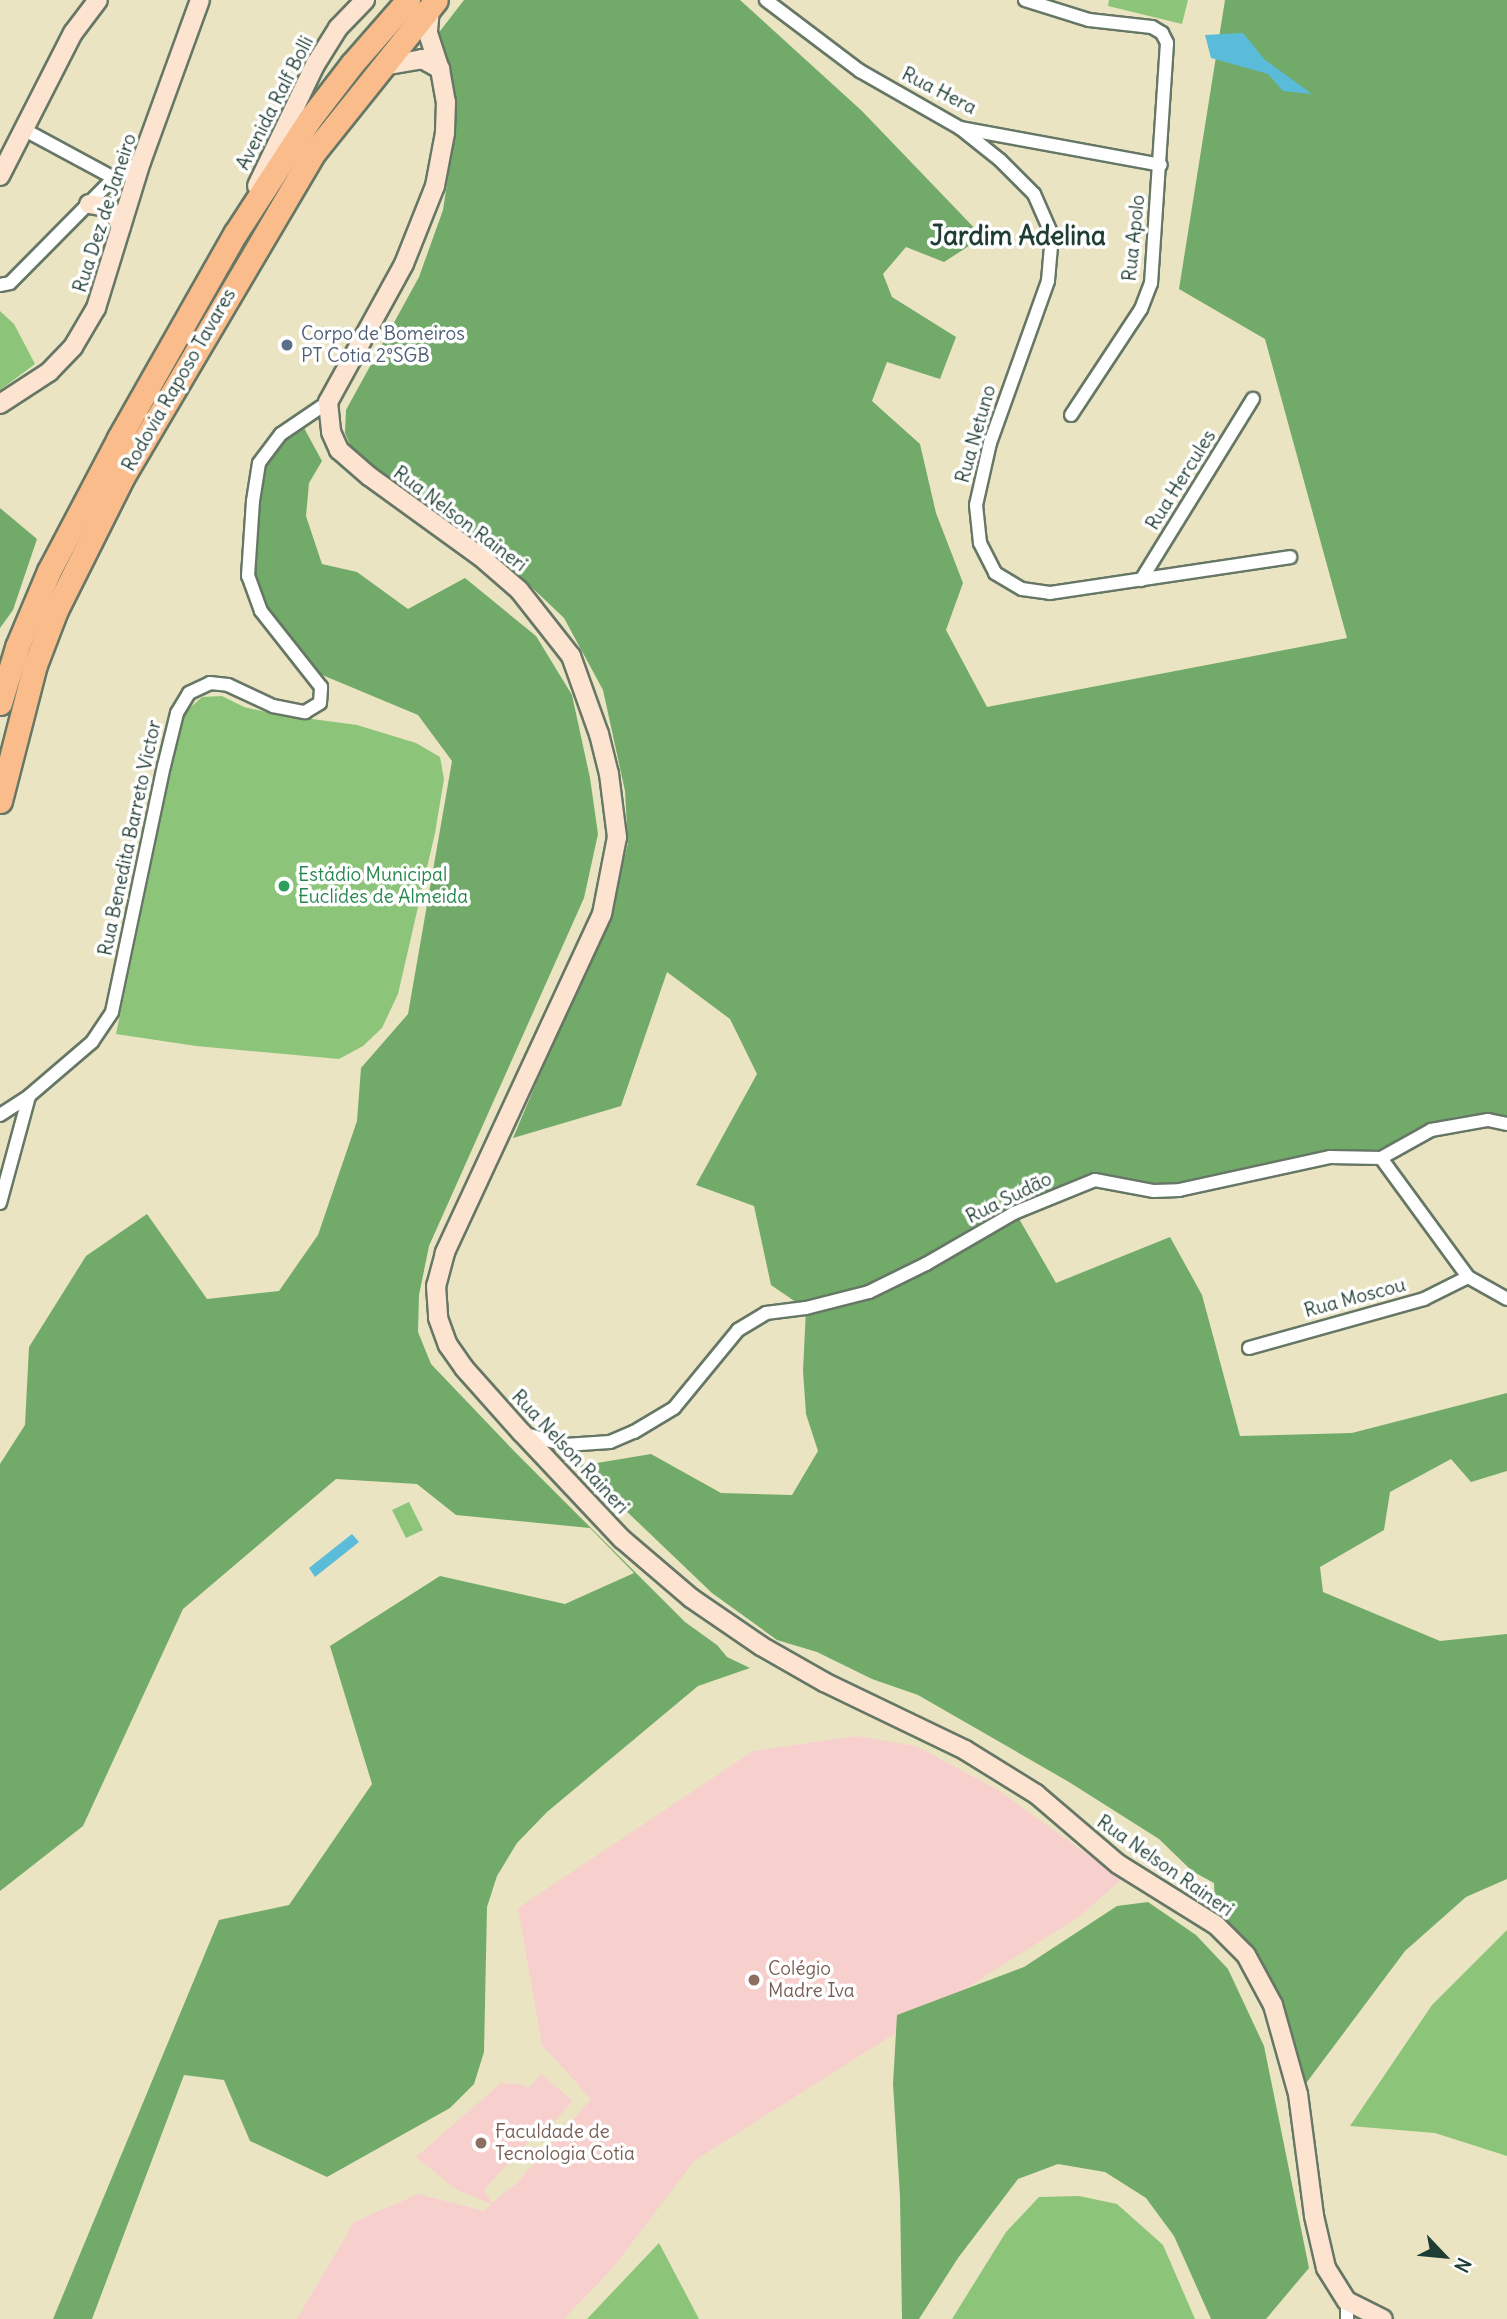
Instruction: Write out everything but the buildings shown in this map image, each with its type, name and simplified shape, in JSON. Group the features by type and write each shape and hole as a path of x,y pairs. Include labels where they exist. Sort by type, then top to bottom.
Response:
{"highway":[{"name":"Rodovia Raposo Tavares","path":"0,703 18,647 49,571 119,438 235,234 309,120 352,64 408,0"},
{"name":"Rodovia Raposo Tavares","path":"0,800 13,742 43,643 56,610 122,478 315,151 433,4"}],"main road":[{"path":"0,176 73,33 98,0"},
{"name":"Rua Dez de Janeiro","path":"0,404 49,372 73,347 96,308 141,162 200,0"},
{"name":"Avenida Ralf Bolli","path":"235,234 315,65 346,8 365,0"},
{"path":"328,402 404,264 435,186 445,133 446,102 440,69 428,33 433,4"},
{"path":"383,66 422,59 440,69"},
{"path":"89,204 106,207 116,216 121,227"},
{"name":"Rua Nelson Raineri","path":"328,402 331,432 339,450 391,494 481,557 519,590 571,656 585,689 609,774 617,837 602,914 445,1253 436,1286 438,1318 448,1345 464,1368 522,1433 622,1539 691,1598 761,1646 813,1676 965,1750 1036,1794 1118,1864 1216,1925 1246,1955 1273,2006 1298,2094 1314,2216 1326,2267 1347,2310 1383,2319"}],"street":[{"name":"Rua Hera","path":"766,0 860,71 960,128 1161,165"},
{"name":"Rua Apolo","path":"1025,0 1089,20 1152,27 1162,33 1167,43 1161,165 1151,283 1141,309 1071,415"},
{"name":"Rua Netuno","path":"960,128 1000,160 1034,194 1052,235 1048,281 990,443 976,505 980,543 995,573 1022,589 1050,593 1290,557"},
{"path":"23,129 114,178"},
{"path":"0,285 10,284 114,178 141,162"},
{"name":"Rua Hercules","path":"1141,580 1253,399"},
{"name":"Rua Benedita Barreto Victor","path":"29,1096 92,1042 112,1012 164,766 177,713 189,692 210,683 228,685 273,706 305,712 320,703 321,687 261,611 247,576 259,463 281,434 328,402"},
{"path":"0,1115 29,1096"},
{"path":"0,1203 29,1096"},
{"path":"1507,1124 1488,1120 1432,1130 1381,1158 1468,1277 1507,1299"},
{"name":"Rua Sudão","path":"522,1433 565,1445 610,1442 634,1432 674,1408 738,1329 766,1312 806,1308 869,1292 926,1264 1014,1213 1095,1180 1154,1191 1180,1190 1330,1157 1381,1158"},
{"name":"Rua Moscou","path":"1249,1348 1424,1299 1468,1277"}],"shaded area":[{"name":"Colégio Madre Iva","path":"857,1736 916,1746 998,1790 1122,1879 1080,1916 694,2161 612,2269 564,2319 297,2319 354,2222 418,2194 484,2211 492,2204 457,2190 416,2157 501,2083 524,2085 528,2089 541,2074 573,2101 548,2128 544,2125 484,2190 492,2203 517,2183 591,2099 542,2045 518,1908 753,1751"}],"green space":[{"path":"464,0 740,0 862,111 983,237 944,262 906,247 883,274 892,297 956,337 940,379 887,362 872,401 920,444 936,513 963,583 946,630 987,707 1347,638 1265,339 1179,289 1225,0 1507,0 1507,1124 1432,1130 1381,1158 1330,1157 1179,1190 1095,1180 1018,1217 1056,1283 1170,1237 1202,1295 1240,1436 1352,1433 1507,1393 1507,1471 1471,1482 1451,1459 1390,1492 1384,1530 1320,1567 1323,1592 1440,1641 1507,1634 1507,1879 1466,1897 1405,1951 1298,2094 1273,2005 1216,1925 1214,1883 1192,1871 1159,1839 1069,1782 918,1695 872,1679 817,1652 777,1640 712,1593 575,1462 585,1465 651,1454 721,1493 792,1495 818,1451 806,1414 803,1371 806,1309 771,1285 754,1206 696,1185 757,1074 730,1019 667,972 621,1106 513,1138 614,899 628,843 625,791 603,690 564,618 503,560 396,496 353,452 345,433 346,410 419,277 443,210 450,163 450,112 437,35"},
{"path":"1109,0 1188,0 1182,24 1108,6"},
{"path":"0,311 14,324 35,364 0,390"},
{"path":"303,426 322,461 309,483 306,516 322,564 357,572 408,609 465,578 536,636 572,695 590,778 598,834 584,898 429,1246 419,1295 418,1332 431,1364 515,1452 685,1622 717,1645 727,1657 750,1668 698,1686 547,1812 517,1843 497,1876 487,1907 484,2052 474,2084 450,2108 327,2177 250,2141 224,2080 184,2075 92,2319 53,2319 219,1920 289,1905 372,1784 330,1646 440,1576 565,1604 634,1573 590,1528 456,1515 417,1484 336,1479 183,1609 83,1826 0,1891 0,1464 25,1425 29,1347 86,1256 147,1214 207,1299 279,1291 318,1235 357,1121 361,1068 408,1014 452,761 418,715 315,672 264,611 250,575 262,463 283,434"},
{"path":"0,508 37,539 13,610 0,628"},
{"name":"Estádio Municipal Euclides de Almeida","path":"222,696 244,707 275,714 357,725 416,743 440,757 444,779 435,833 398,994 382,1028 363,1046 339,1059 196,1046 116,1034 183,714 202,697"},
{"path":"409,1502 423,1530 406,1538 392,1510"},
{"path":"1148,1902 1196,1935 1228,1969 1264,2046 1309,2268 1266,2319 1211,2319 1174,2236 1146,2198 1105,2172 1058,2164 1018,2179 958,2258 919,2319 902,2319 900,2196 893,2084 897,2015 1024,1967 1117,1906"},
{"path":"1507,1930 1507,2156 1435,2133 1350,2126 1432,2005"},
{"path":"1079,2196 1117,2204 1163,2245 1195,2319 952,2319 1006,2232 1039,2197"},
{"path":"659,2243 699,2319 587,2319"}],"water":[{"path":"1243,33 1265,60 1312,94 1283,91 1268,74 1211,58 1205,35"},
{"path":"352,1534 359,1542 315,1577 309,1568"}],"place":[{"name":"Corpo de Bomeiros PT Cotia 2ºSGB","path":"287,345"},
{"name":"Estádio Municipal Euclides de Almeida","path":"284,886"},
{"name":"Colégio Madre Iva","path":"754,1980"},
{"name":"Faculdade de Tecnologia Cotia","path":"481,2143"}],"district":[{"name":"Jardim Adelina","path":"1018,236"}]}
